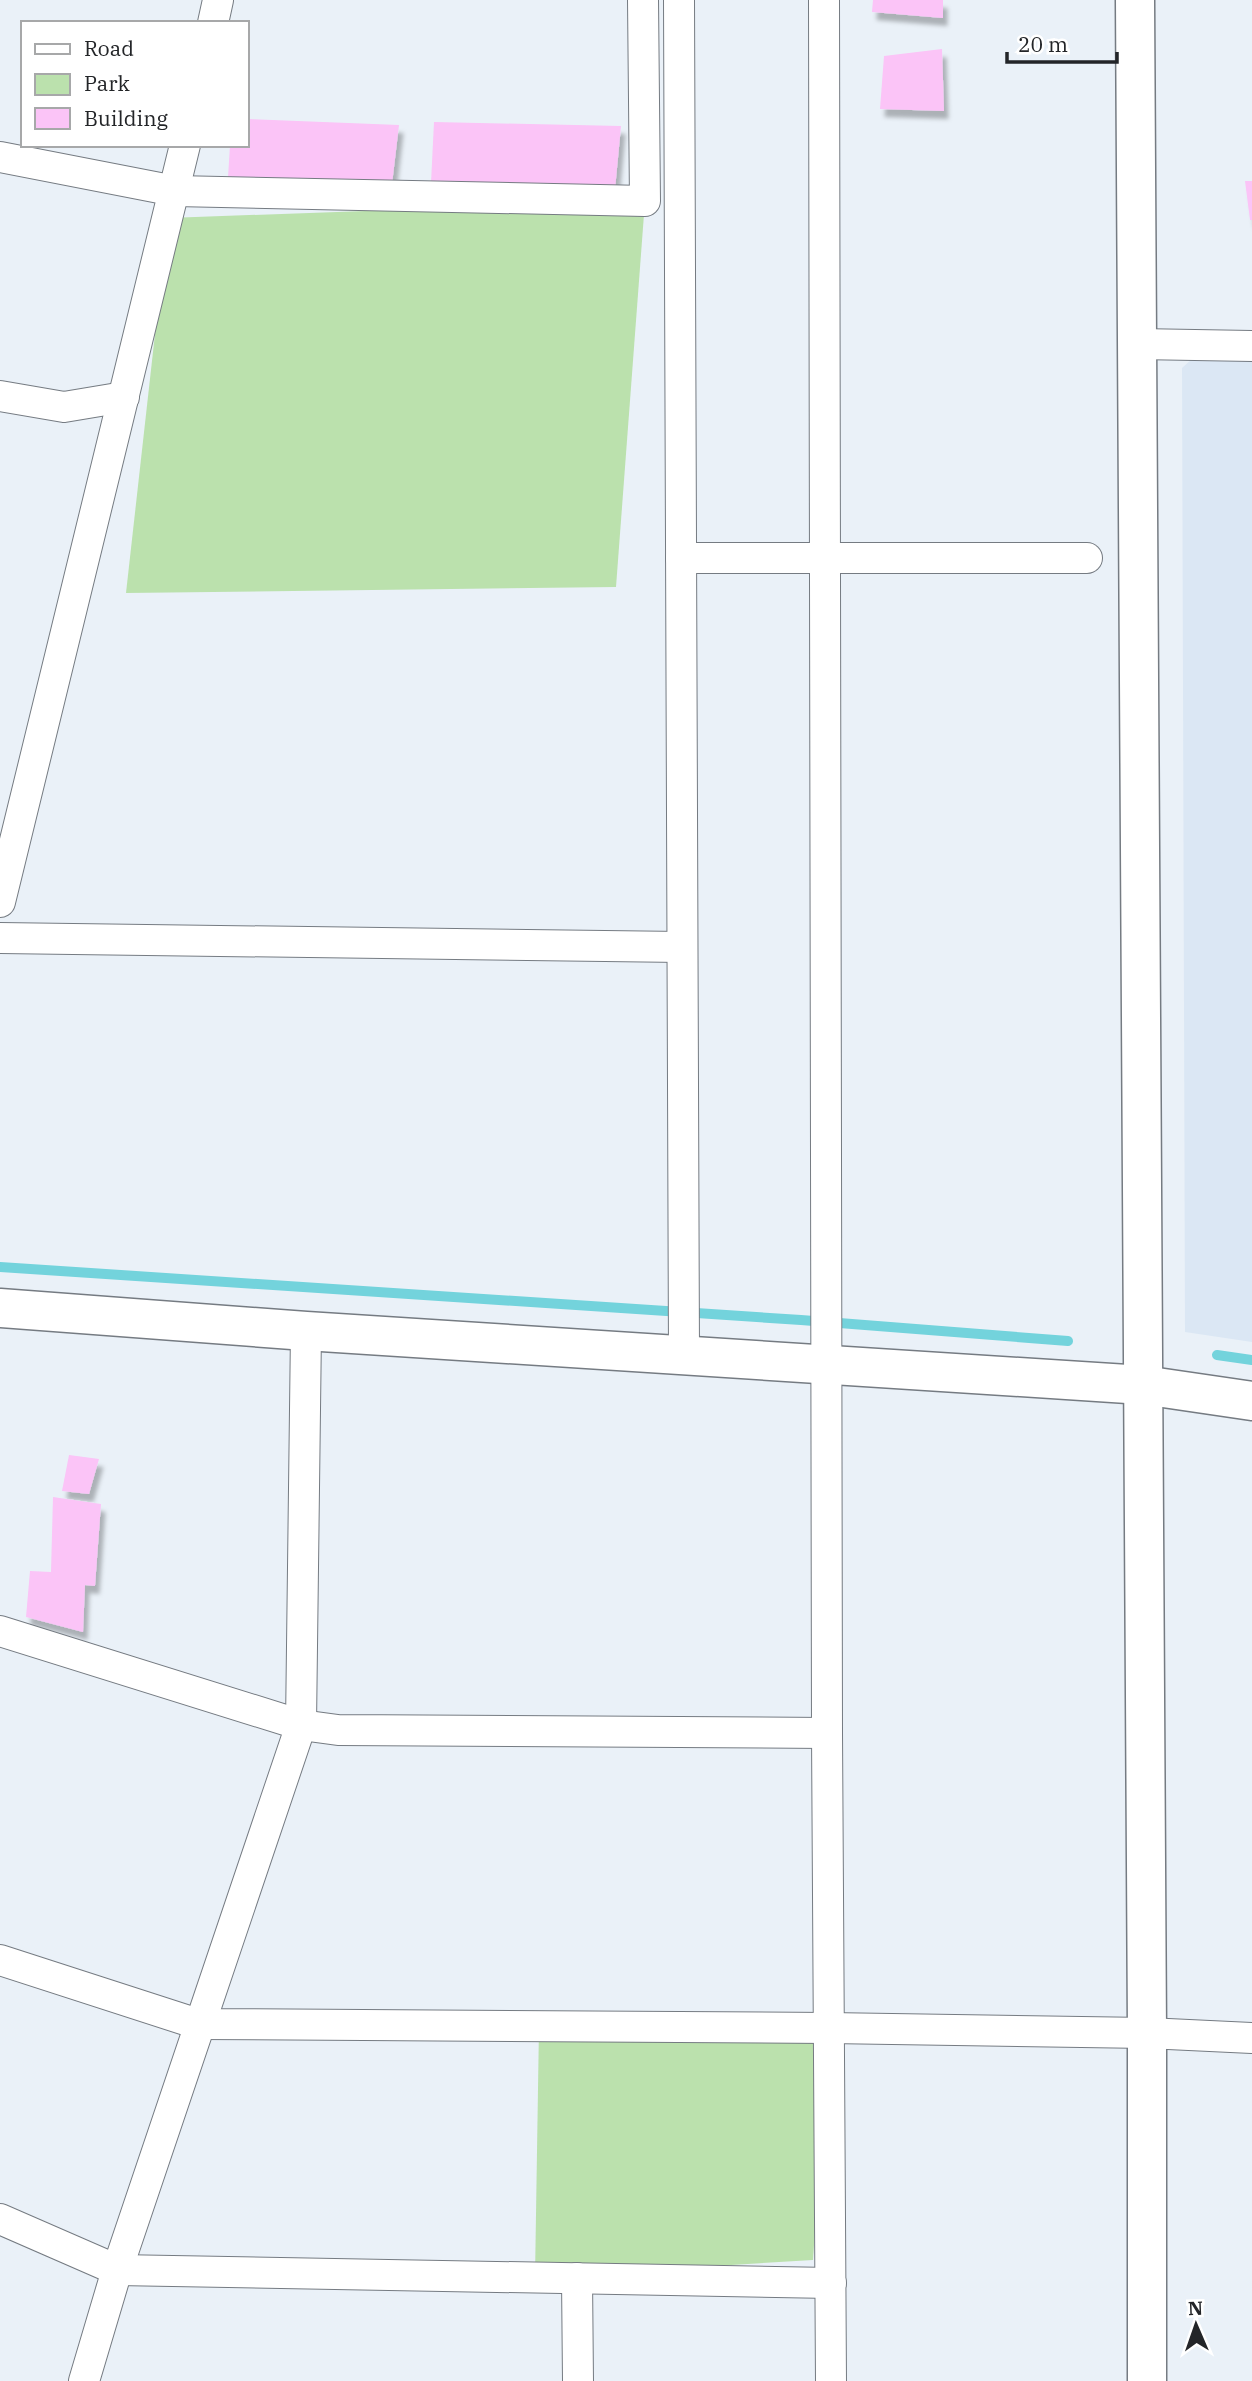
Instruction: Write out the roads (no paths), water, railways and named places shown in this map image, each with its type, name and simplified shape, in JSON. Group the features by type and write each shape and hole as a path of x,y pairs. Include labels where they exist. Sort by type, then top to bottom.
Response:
{"street":[{"path":"213,21 218,0"},
{"path":"0,157 175,191 645,201 643,0"},
{"path":"679,0 684,1355"},
{"path":"824,0 831,2381"},
{"path":"1135,0 1147,2381"},
{"path":"0,902 185,147"},
{"path":"1138,344 1252,345"},
{"path":"0,396 64,407 124,397"},
{"path":"681,558 1087,558"},
{"path":"0,938 682,947"},
{"path":"0,1308 306,1331 1143,1385 1252,1401"},
{"path":"84,2381 117,2270 198,2024 301,1725 306,1331"},
{"path":"0,1631 301,1725 338,1730 827,1732"},
{"path":"0,1960 198,2024 829,2028 1252,2038"},
{"path":"0,2219 117,2270 831,2283"},
{"path":"577,2278 578,2381"}],"waterway":[{"path":"0,1267 801,1320 1068,1341"},
{"path":"1217,1355 1252,1360"}]}
